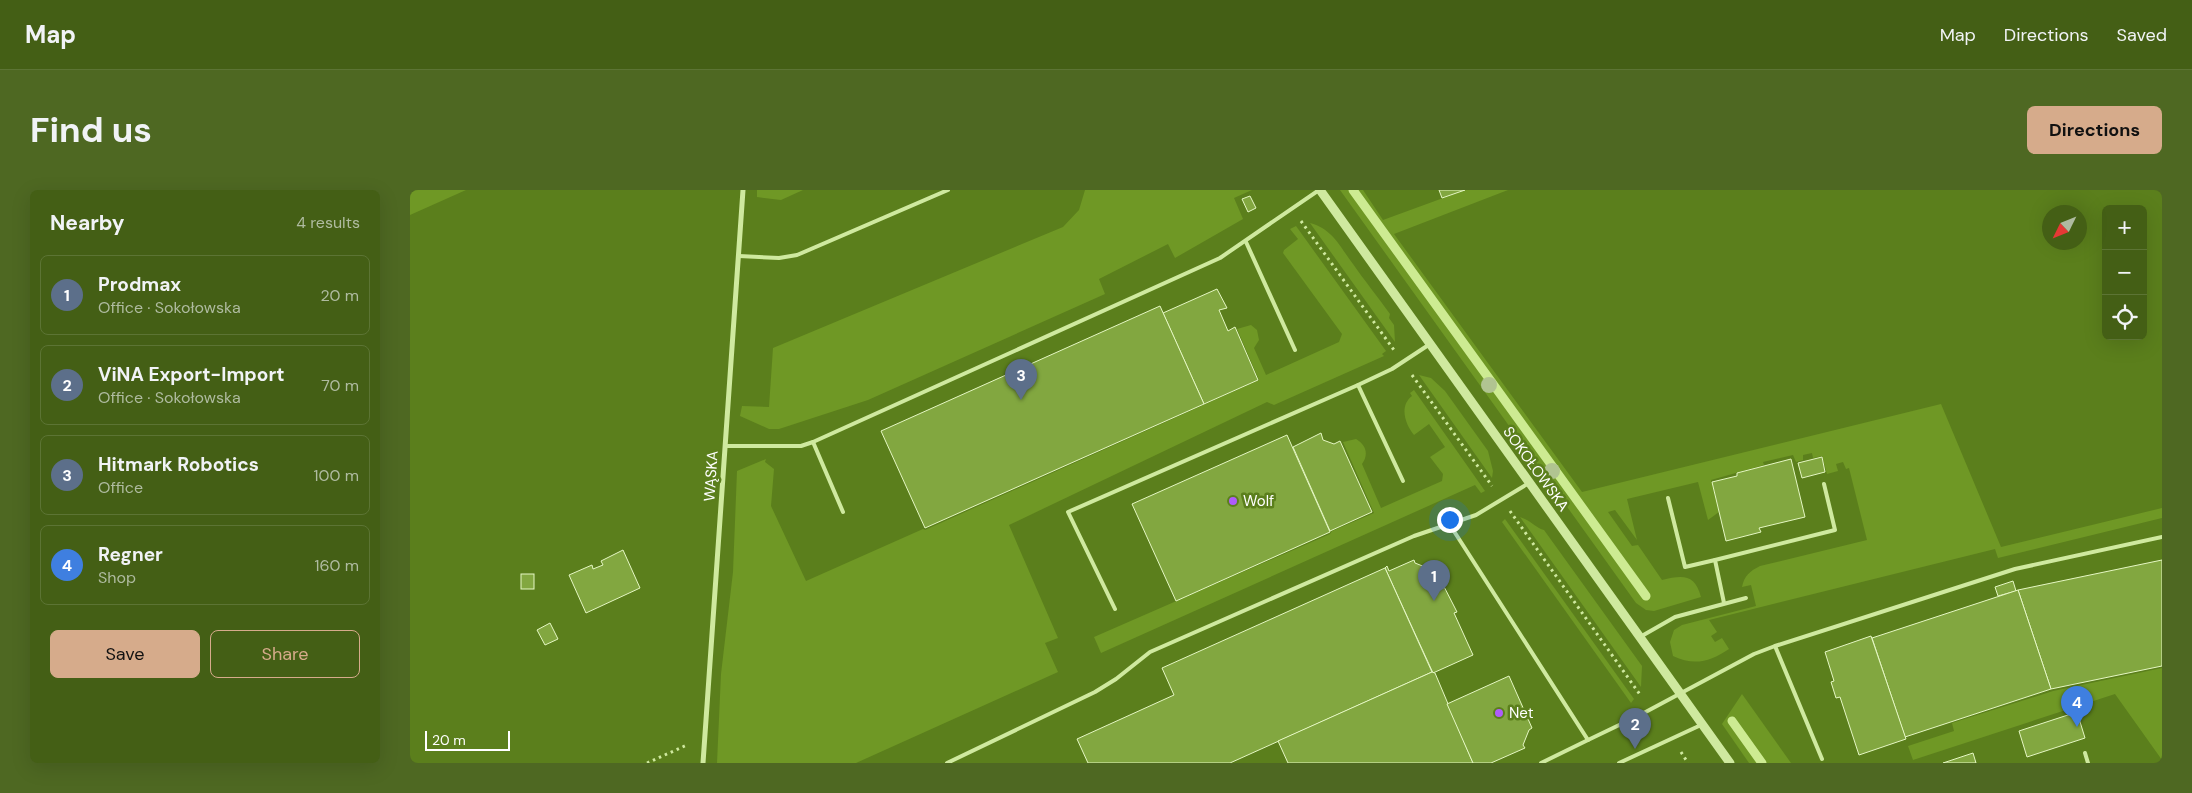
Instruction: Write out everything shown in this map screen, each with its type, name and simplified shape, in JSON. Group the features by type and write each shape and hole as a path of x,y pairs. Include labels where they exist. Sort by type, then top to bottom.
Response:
{"street":[{"name":"WĄSKA","path":"703,763 743,190"},
{"name":"SOKOŁOWSKA","path":"1320,190 1730,763"}],"lane":[{"path":"739,256 779,258 797,255 948,190"},
{"path":"725,446 801,446 813,442 1203,266 1246,242 1320,190"},
{"path":"1246,242 1295,350"},
{"path":"1115,609 1068,512 1358,385 1403,362 1430,344"},
{"path":"1358,385 1403,482"},
{"path":"813,442 843,512"},
{"path":"948,763 1095,692 1116,679 1150,652 1414,536 1476,515 1529,483"},
{"path":"1668,498 1684,567 1835,530 1824,484"},
{"path":"1450,525 1588,740"},
{"path":"1541,763 1651,710 1748,657 1775,646 2015,569 2162,537"},
{"path":"1715,560 1724,603"},
{"path":"1640,637 1671,618 1746,598"},
{"path":"1775,646 1822,759"},
{"path":"1619,763 1702,724"},
{"path":"2085,753 2088,763"}],"path":[{"path":"1292,208 1651,710"},
{"path":"1671,739 1688,763"},
{"path":"647,763 683,746 704,742"}],"green space":[{"path":"410,190 466,190 410,215"},
{"path":"757,190 803,190 781,200 757,197"},
{"path":"1085,190 1252,190 1234,198 1243,219 1175,258 1168,244 1099,279 1105,294 868,400 779,429 769,429 740,416 742,406 769,407 773,348 1063,227 1079,210"},
{"path":"1340,190 1363,190 1383,220 1465,190 1508,190 1394,234 1582,492 1941,404 2001,547 2162,508 2162,518 1998,558 1995,549 1709,620 1717,632 1711,636 1715,642 1722,638 1729,649 1708,660 1695,662 1673,656 1670,642 1674,630 1682,625 1756,606 1751,585 1742,587 1746,577 1753,570 1760,566 1867,540 1849,468 1846,469 1843,462 1836,464 1838,471 1827,474 1822,456 1813,458 1812,453 1803,455 1803,460 1796,462 1793,455 1763,462 1764,465 1711,480 1719,512 1708,520 1698,482 1627,499 1637,540 1615,510 1608,512 1632,546 1638,545 1662,580 1682,577 1692,580 1701,597 1654,611 1646,610 1636,603"},
{"path":"1310,223 1325,230 1335,239 1390,314 1389,318 1394,325 1395,342"},
{"path":"1296,226 1386,351 1382,354 1384,356 1274,405 1267,402 1009,525 1058,638 1045,643 1058,672 856,763 717,763 721,674 733,572 737,471 766,459 765,462 774,469 771,506 806,581 923,529 925,530 1259,380 1237,329 1251,325 1257,330 1259,340 1254,348 1266,375 1339,342 1342,334 1283,253 1284,250 1298,239 1290,229"},
{"path":"1419,375 1431,378 1445,391 1488,451 1493,471 1492,478"},
{"path":"1414,390 1485,491 1481,493 1475,485 1101,653 1094,637 1374,513 1343,442 1356,439 1364,447 1366,453 1362,464 1381,508 1442,481 1443,474 1430,457 1445,447 1429,424 1414,435 1406,420 1406,405 1412,396 1410,393"},
{"path":"1520,517 1544,530 1642,666 1641,687"},
{"path":"1505,519 1634,699 1631,703 1502,522"},
{"path":"2162,668 2162,760 2115,694 1913,760 1908,746 1954,731 1952,723 2053,691"},
{"path":"1742,694 1791,763 1749,763 1722,724"}],"building":[{"path":"1439,190 1465,190 1442,198"},
{"path":"1250,196 1256,208 1248,212 1242,199"},
{"path":"1217,289 1227,308 1219,310 1228,331 1235,327 1258,380 1204,404 1163,313"},
{"path":"1160,306 1204,404 925,528 881,431"},
{"path":"1321,433 1323,440 1334,444 1340,441 1372,512 1330,531 1293,447"},
{"path":"1287,435 1330,532 1176,601 1132,504"},
{"path":"1822,457 1825,472 1802,478 1798,463"},
{"path":"1791,459 1805,517 1759,528 1761,532 1726,541 1712,482 1737,476 1737,473"},
{"path":"623,550 640,588 586,613 569,575 592,565 593,569 603,565 601,561"},
{"path":"1414,560 1415,563 1430,569 1434,567 1457,612 1454,613 1473,655 1433,673 1385,568 1387,566 1389,571"},
{"path":"2162,560 2162,666 2051,689 2018,590"},
{"path":"1385,568 1432,672 1230,763 1088,763 1077,739 1174,695 1162,668"},
{"path":"521,574 534,574 534,589 521,589"},
{"path":"2013,581 2016,591 1998,596 1995,587"},
{"path":"2018,590 2051,689 1905,737 1872,638"},
{"path":"550,623 558,639 545,645 537,630"},
{"path":"1871,636 1906,739 1859,755 1840,697 1836,698 1831,682 1834,681 1825,652"},
{"path":"1432,672 1435,673 1473,763 1288,763 1278,741"},
{"path":"1509,676 1532,728 1529,730 1523,745 1525,748 1491,763 1473,763 1447,704"},
{"path":"2077,712 2085,738 2027,757 2019,731"},
{"path":"1973,753 1976,763 1943,763"}],"waterway":[{"path":"1353,190 1646,596"},
{"path":"1732,721 1762,763"}],"place":[{"name":"Hitmark Robotics","path":"1021,400"},
{"name":"Wolf","path":"1233,501"},
{"name":"Prodmax","path":"1434,601"},
{"name":"Net","path":"1499,713"},
{"name":"Regner","path":"2077,727"},
{"name":"ViNA Export-Import","path":"1635,749"}]}
